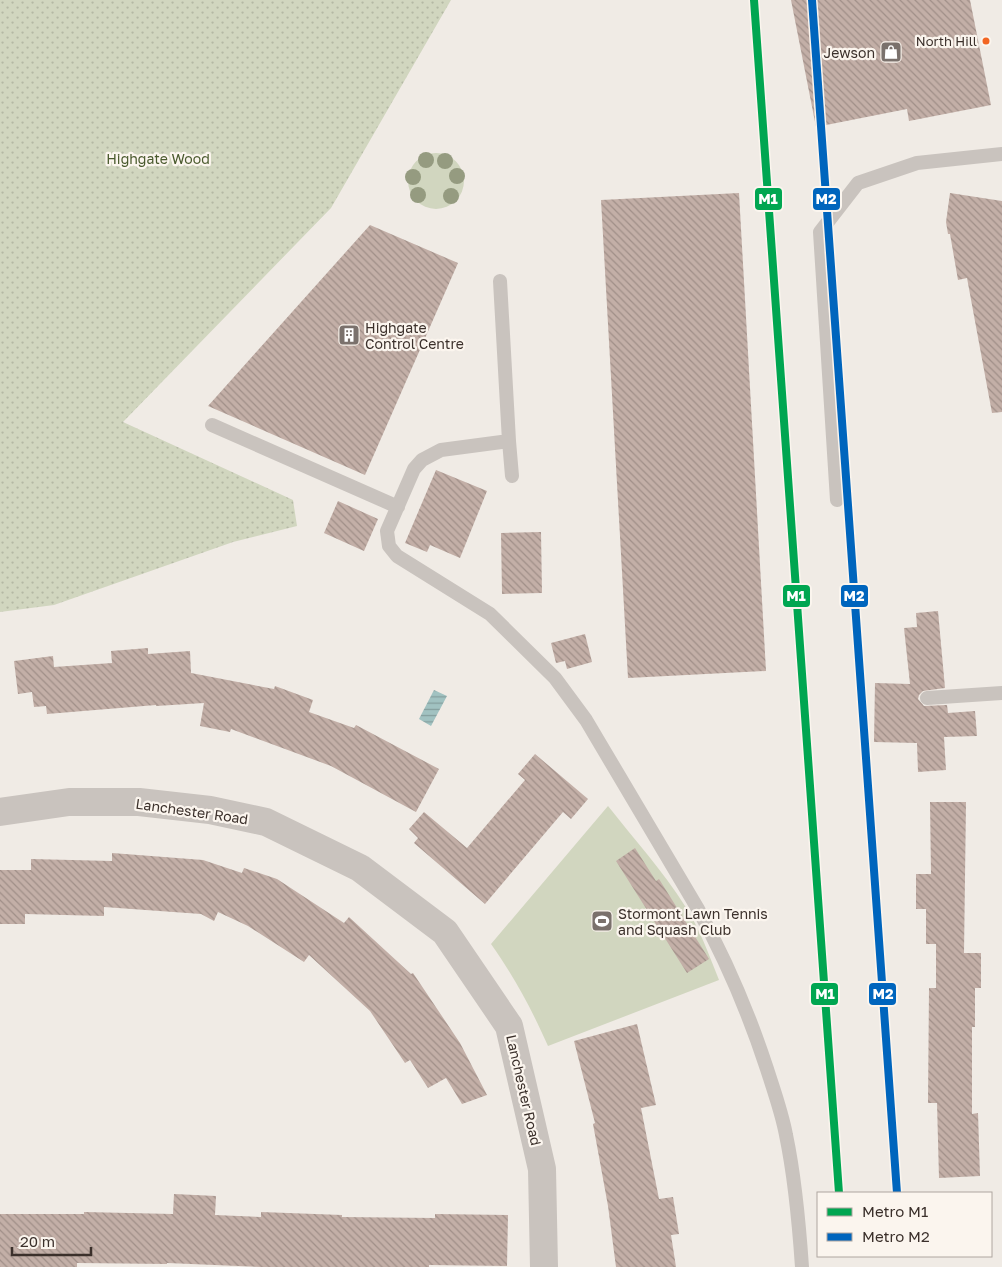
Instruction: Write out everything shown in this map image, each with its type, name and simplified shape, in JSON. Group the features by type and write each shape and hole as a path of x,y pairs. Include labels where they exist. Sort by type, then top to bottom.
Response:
{"street":[{"name":"Lanchester Road","path":"0,812 69,802 139,802 210,810 266,822 360,868 445,932 509,1026 542,1169 544,1267"}],"lane":[{"path":"837,500 820,232 858,183 917,164 1002,154"},
{"path":"500,281 512,476"},
{"path":"212,424 398,507"},
{"path":"509,441 451,448 431,454 422,460 414,470 388,531 389,546 397,556 490,614 555,678 586,720 714,938 755,1033 777,1098 786,1134 793,1176 802,1267"},
{"path":"927,698 1002,693"}],"green space":[{"name":"Highgate Wood","path":"0,0 451,0 331,208 123,422 293,500 297,526 233,542 54,605 0,612"},
{"path":"431,153 441,153 456,161 462,170 464,181 462,192 456,201 441,209 431,209 420,204 413,197 408,186 408,176 413,165 420,158"},
{"name":"Stormont Lawn Tennis and Squash Club","path":"608,806 658,868 685,906 700,933 719,980 548,1046 522,994 491,944"}],"water":[{"path":"434,690 447,696 431,726 419,719"}],"building":[{"name":"Jewson","path":"791,0 970,0 991,105 909,121 907,109 816,127"},
{"path":"739,193 766,671 628,678 601,200"},
{"path":"950,193 1002,201 1002,412 992,413 967,278 958,280 946,222"},
{"name":"Highgate Control Centre","path":"370,225 458,263 365,475 208,406"},
{"path":"436,470 487,491 460,558 430,545 427,552 405,543"},
{"path":"338,501 378,519 364,551 324,533"},
{"path":"541,532 542,593 502,594 501,533"},
{"path":"938,611 945,688 923,691 918,699 924,706 947,705 948,713 975,711 977,736 944,737 946,770 918,772 917,743 874,742 875,683 910,684 904,628 917,627 916,613"},
{"path":"585,634 592,662 567,669 565,661 556,663 551,643"},
{"path":"148,648 148,654 190,651 191,673 274,689 275,686 313,700 309,712 354,728 356,725 439,769 416,812 331,766 231,729 230,732 200,726 204,703 47,714 46,706 34,707 32,692 18,694 14,661 53,656 54,667 112,663 111,651"},
{"path":"535,754 588,799 571,819 563,812 485,904 414,843 418,838 409,829 424,812 467,848 525,780 518,774"},
{"path":"930,802 966,802 964,953 981,953 981,988 975,988 975,1027 972,1027 972,1114 978,1113 980,1176 939,1178 937,1103 928,1103 929,988 936,988 936,944 926,944 926,909 916,909 916,874 931,874"},
{"path":"635,848 656,881 659,879 709,959 687,973 616,861"},
{"path":"112,853 203,860 242,873 244,868 277,879 344,923 349,917 411,974 413,973 460,1043 487,1095 462,1104 446,1078 428,1088 410,1060 405,1063 370,1011 309,955 304,962 248,926 218,912 214,921 201,914 104,907 104,916 25,914 25,924 0,924 0,870 31,870 31,859 112,861"},
{"path":"637,1024 656,1105 641,1108 659,1199 673,1197 679,1234 671,1235 676,1267 616,1267 608,1206 593,1124 595,1123 574,1041"},
{"path":"174,1194 216,1196 215,1215 261,1217 261,1212 342,1215 342,1217 435,1218 435,1214 508,1215 507,1266 262,1267 167,1263 77,1263 77,1267 0,1267 0,1214 84,1214 84,1212 173,1214"}],"metro line":[{"name":"M1","path":"754,0 839,1192"},
{"name":"M2","path":"812,0 897,1192"}],"place":[{"name":"North Hill","path":"986,41"},
{"name":"Jewson","path":"891,52"},
{"name":"Highgate Control Centre","path":"349,335"},
{"name":"Stormont Lawn Tennis and Squash Club","path":"602,921"}]}
